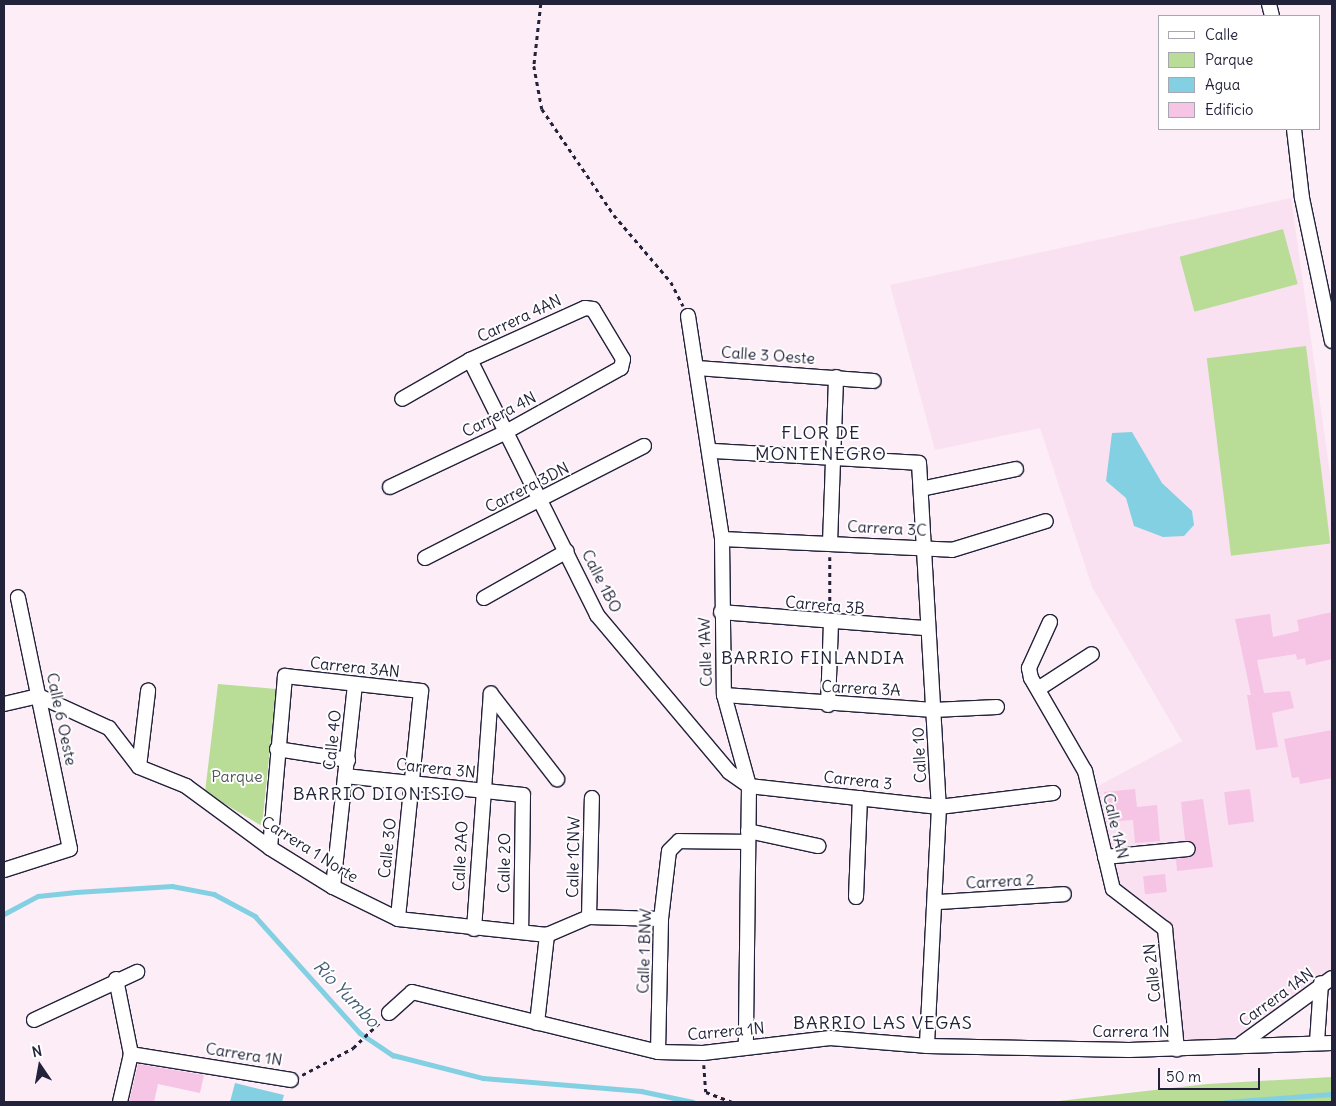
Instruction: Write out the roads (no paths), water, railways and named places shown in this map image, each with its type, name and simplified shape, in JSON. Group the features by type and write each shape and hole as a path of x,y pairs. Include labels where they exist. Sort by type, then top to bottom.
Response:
{"street":[{"path":"1294,130 1302,198 1332,341"},
{"name":"Carrera 4AN","path":"402,399 470,360 585,308 593,309 620,351 621,368"},
{"name":"Calle 1AW","path":"688,316 712,451 722,539 721,612 724,695 749,786 746,1047"},
{"name":"Calle 1BO","path":"470,360 504,433 541,500 597,615 729,772 749,786"},
{"name":"Carrera 4N","path":"390,487 504,433 621,368"},
{"name":"Calle 3 Oeste","path":"697,368 836,377"},
{"path":"830,543 836,377 874,381"},
{"name":"Carrera 3DN","path":"425,558 644,446"},
{"path":"712,451 832,455"},
{"name":"Calle 10","path":"832,455 919,462 926,628 934,710 939,806 938,902 926,1046"},
{"path":"921,489 1016,469"},
{"name":"Carrera 3C","path":"722,539 924,547 952,550 1046,521"},
{"path":"484,598 567,551"},
{"name":"Calle 6 Oeste","path":"4,870 70,850 18,597"},
{"name":"Carrera 3B","path":"721,612 830,624 926,628"},
{"name":"Calle 1AN","path":"1050,622 1029,668 1038,689 1085,771 1113,889"},
{"path":"828,705 830,624"},
{"path":"1038,689 1092,654"},
{"name":"Carrera 3AN","path":"277,749 285,676 355,686 421,691"},
{"name":"Calle 4O","path":"333,887 355,686"},
{"path":"139,767 148,691"},
{"name":"Calle 3O","path":"398,919 421,691"},
{"name":"Calle 2AO","path":"474,929 481,790 491,694 558,779"},
{"name":"Carrera 3A","path":"724,695 828,705 934,710 997,707"},
{"path":"4,704 39,696"},
{"name":"Carrera 1 Norte","path":"39,696 108,728 139,767 186,786 270,848 333,887 398,919 474,929 520,930 548,936"},
{"path":"270,848 277,749 348,760"},
{"name":"Carrera 3N","path":"345,776 523,795"},
{"name":"Carrera 3","path":"749,786 939,806 1053,793"},
{"name":"Calle 2O","path":"520,930 523,795"},
{"name":"Calle 1CNW","path":"589,917 592,798"},
{"path":"856,897 860,798"},
{"path":"748,837 818,846"},
{"name":"Calle 1 BNW","path":"658,1052 661,919 669,851 679,840 748,837"},
{"path":"1105,857 1188,849"},
{"name":"Calle 2N","path":"1113,889 1165,929 1177,1049"},
{"name":"Carrera 2","path":"938,902 1064,894"},
{"path":"536,1023 548,936 589,917 661,919"},
{"path":"34,1020 116,980 137,972"},
{"path":"116,980 131,1054 120,1102"},
{"path":"1316,1042 1326,981"},
{"name":"Carrera 1AN","path":"1241,1044 1326,981"},
{"name":"Carrera 1N","path":"389,1013 412,992 658,1052 703,1054 746,1047 830,1038 926,1046 1177,1049 1241,1044 1332,1043"},
{"name":"Carrera 1N","path":"131,1054 291,1080"}],"water":[{"path":"1132,432 1162,483 1192,511 1194,525 1184,536 1163,537 1134,526 1126,498 1106,481 1112,433"},
{"path":"235,1083 284,1095 282,1102 230,1102"}],"waterway":[{"name":"Río Yumbo","path":"4,914 38,896 76,892 172,886 214,894 255,916 360,1033 393,1055 483,1078 641,1091 693,1102"},
{"name":"Río Yumbo","path":"1226,1102 1332,1094"}],"district":[{"name":"FLOR DE MONTENEGRO","path":"821,444"},
{"name":"BARRIO FINLANDIA","path":"813,658"},
{"name":"BARRIO DIONISIO","path":"379,794"},
{"name":"BARRIO LAS VEGAS","path":"883,1023"}],"park label":[{"name":"Parque","path":"237,776"}]}
